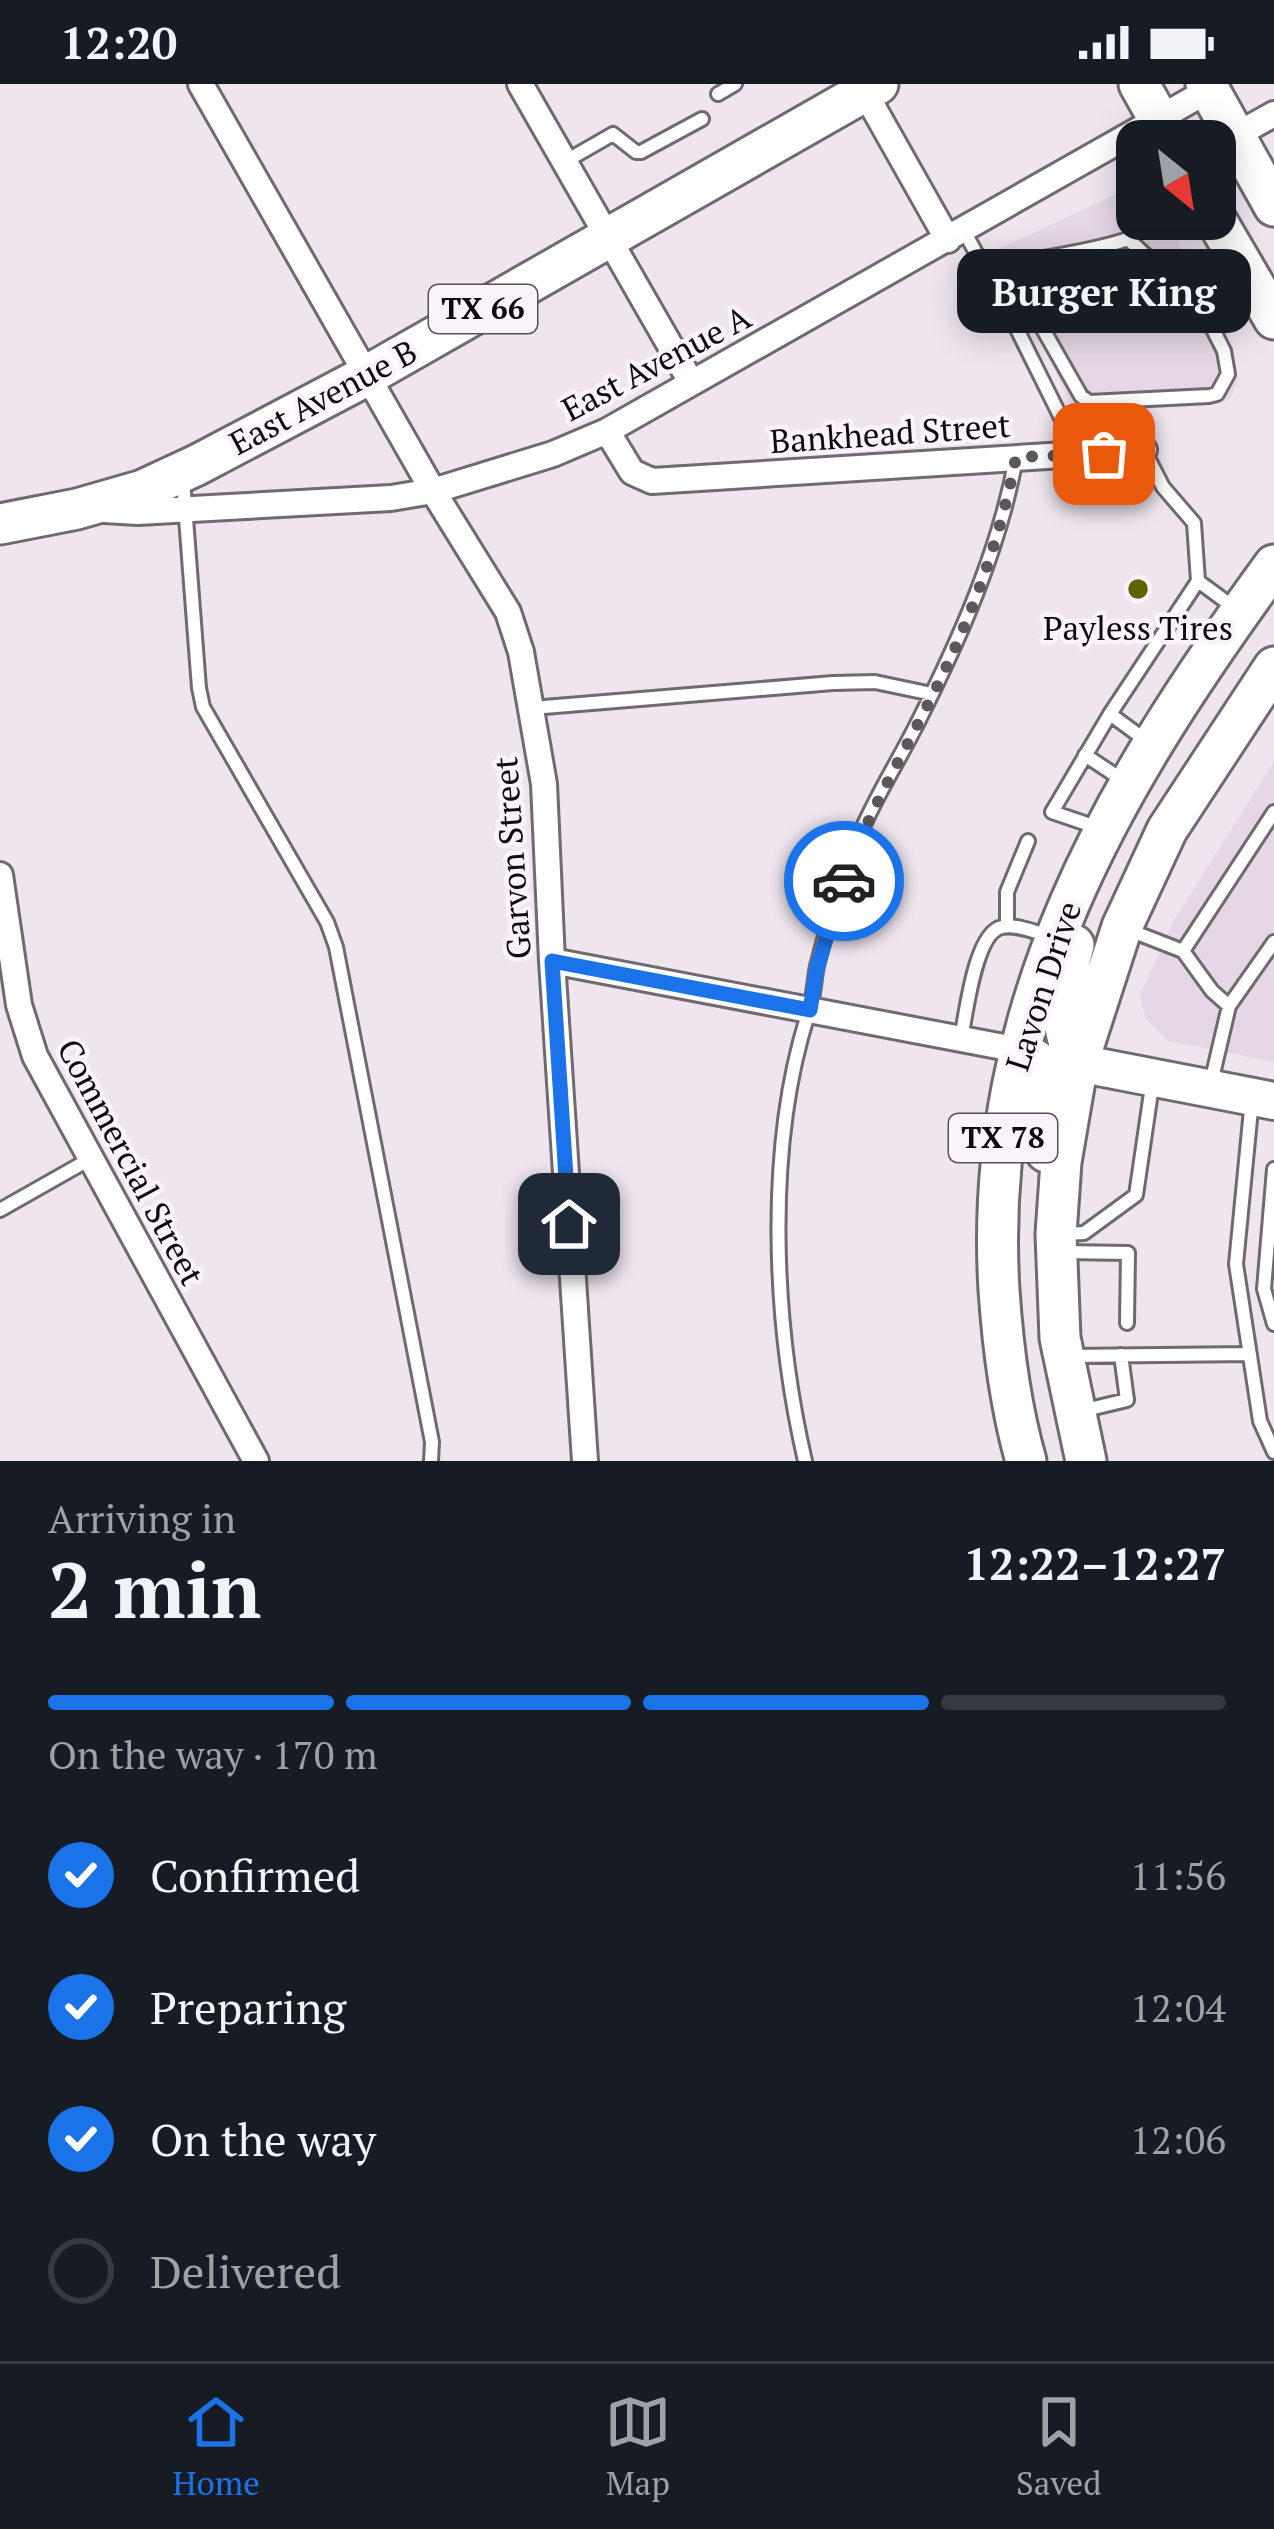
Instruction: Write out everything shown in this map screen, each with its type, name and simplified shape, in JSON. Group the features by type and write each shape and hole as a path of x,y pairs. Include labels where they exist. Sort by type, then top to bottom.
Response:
{"main road":[{"path":"1139,84 1159,120"},
{"name":"East Avenue B","path":"0,524 143,490 184,491 366,376 868,86"},
{"path":"1207,87 1218,120"},
{"path":"1236,156 1274,206"},
{"path":"1228,240 1274,320"},
{"name":"Lavon Drive","path":"1026,1461 1003,1351 997,1254 1006,1108 1019,1050 1053,937 1128,783 1274,565"},
{"name":"Lavon Drive","path":"1086,1461 1063,1356 1056,1243 1061,1162 1078,1064 1122,927 1168,830 1274,667"},
{"path":"1078,1064 1067,1045 1064,989 1104,829"},
{"path":"1019,1050 1030,1054 1040,1073 1056,1243"}],"street":[{"name":"Garvon Street","path":"201,84 366,376 508,612 532,708 544,784 586,1461"},
{"path":"520,84 691,382"},
{"path":"868,86 956,236"},
{"name":"East Avenue A","path":"1175,120 1207,87"},
{"path":"1236,135 1274,114"},
{"name":"East Avenue A","path":"184,491 391,498 433,491 553,454 607,431 956,236 1116,155"},
{"name":"Bankhead Street","path":"607,431 632,472 652,481 1144,450"},
{"name":"Commercial Street","path":"0,875 19,1005 35,1056 256,1461"},
{"path":"552,961 1019,1050"},
{"path":"1078,1064 1263,1099"}],"lane":[{"path":"718,94 735,84"},
{"path":"566,161 613,134 641,152 703,118"},
{"path":"956,236 1010,315 1079,454"},
{"path":"984,271 1083,254 1128,239 1152,261 1174,298"},
{"path":"1010,315 1196,296 1249,277"},
{"path":"1035,316 1081,396 1089,401 1209,396 1217,394 1228,374 1224,351 1196,296"},
{"name":"Bankhead Street","path":"1144,450 1163,488 1194,523 1198,581"},
{"path":"805,1461 793,1410 780,1220 786,1109 800,1029 810,1010 822,949 862,830 958,640 987,566 1016,457"},
{"path":"184,491 203,707 327,922 336,947 432,1442 431,1461"},
{"path":"1104,829 1052,812 1110,714 1198,581 1242,614"},
{"path":"532,708 833,683 875,682 932,694"},
{"path":"1110,714 1153,746"},
{"path":"1085,755 1128,783"},
{"path":"1184,952 1274,812"},
{"path":"1007,925 1007,892 1028,841"},
{"path":"961,1039 982,943 1007,925 1053,937"},
{"path":"1122,927 1184,952 1229,1006"},
{"path":"1210,1088 1229,1006 1274,942"},
{"path":"1056,1243 1084,1233 1136,1195 1153,1078"},
{"path":"1263,1099 1236,1264 1260,1420 1274,1452"},
{"path":"0,1210 90,1159"},
{"path":"1274,1169 1264,1289 1274,1324"},
{"path":"1056,1243 1128,1253 1127,1322"},
{"path":"1063,1356 1250,1354"},
{"path":"1075,1413 1127,1400 1121,1355"}],"shaded area":[{"path":"1116,195 1116,240 1176,240 1228,335 1239,380 1229,400 1076,417 1000,248"},
{"path":"1274,761 1274,1062 1168,1041 1145,1018 1140,994 1175,919"}],"way so far":[{"path":"844,881 862,830 958,640 999,530 1016,457 1104,454"}],"place":[{"name":"Burger King","path":"1104,454"},
{"name":"Payless Tires","path":"1138,589"}],"route":[{"path":"569,1224 552,961 810,1010 817,968 844,881"}]}
